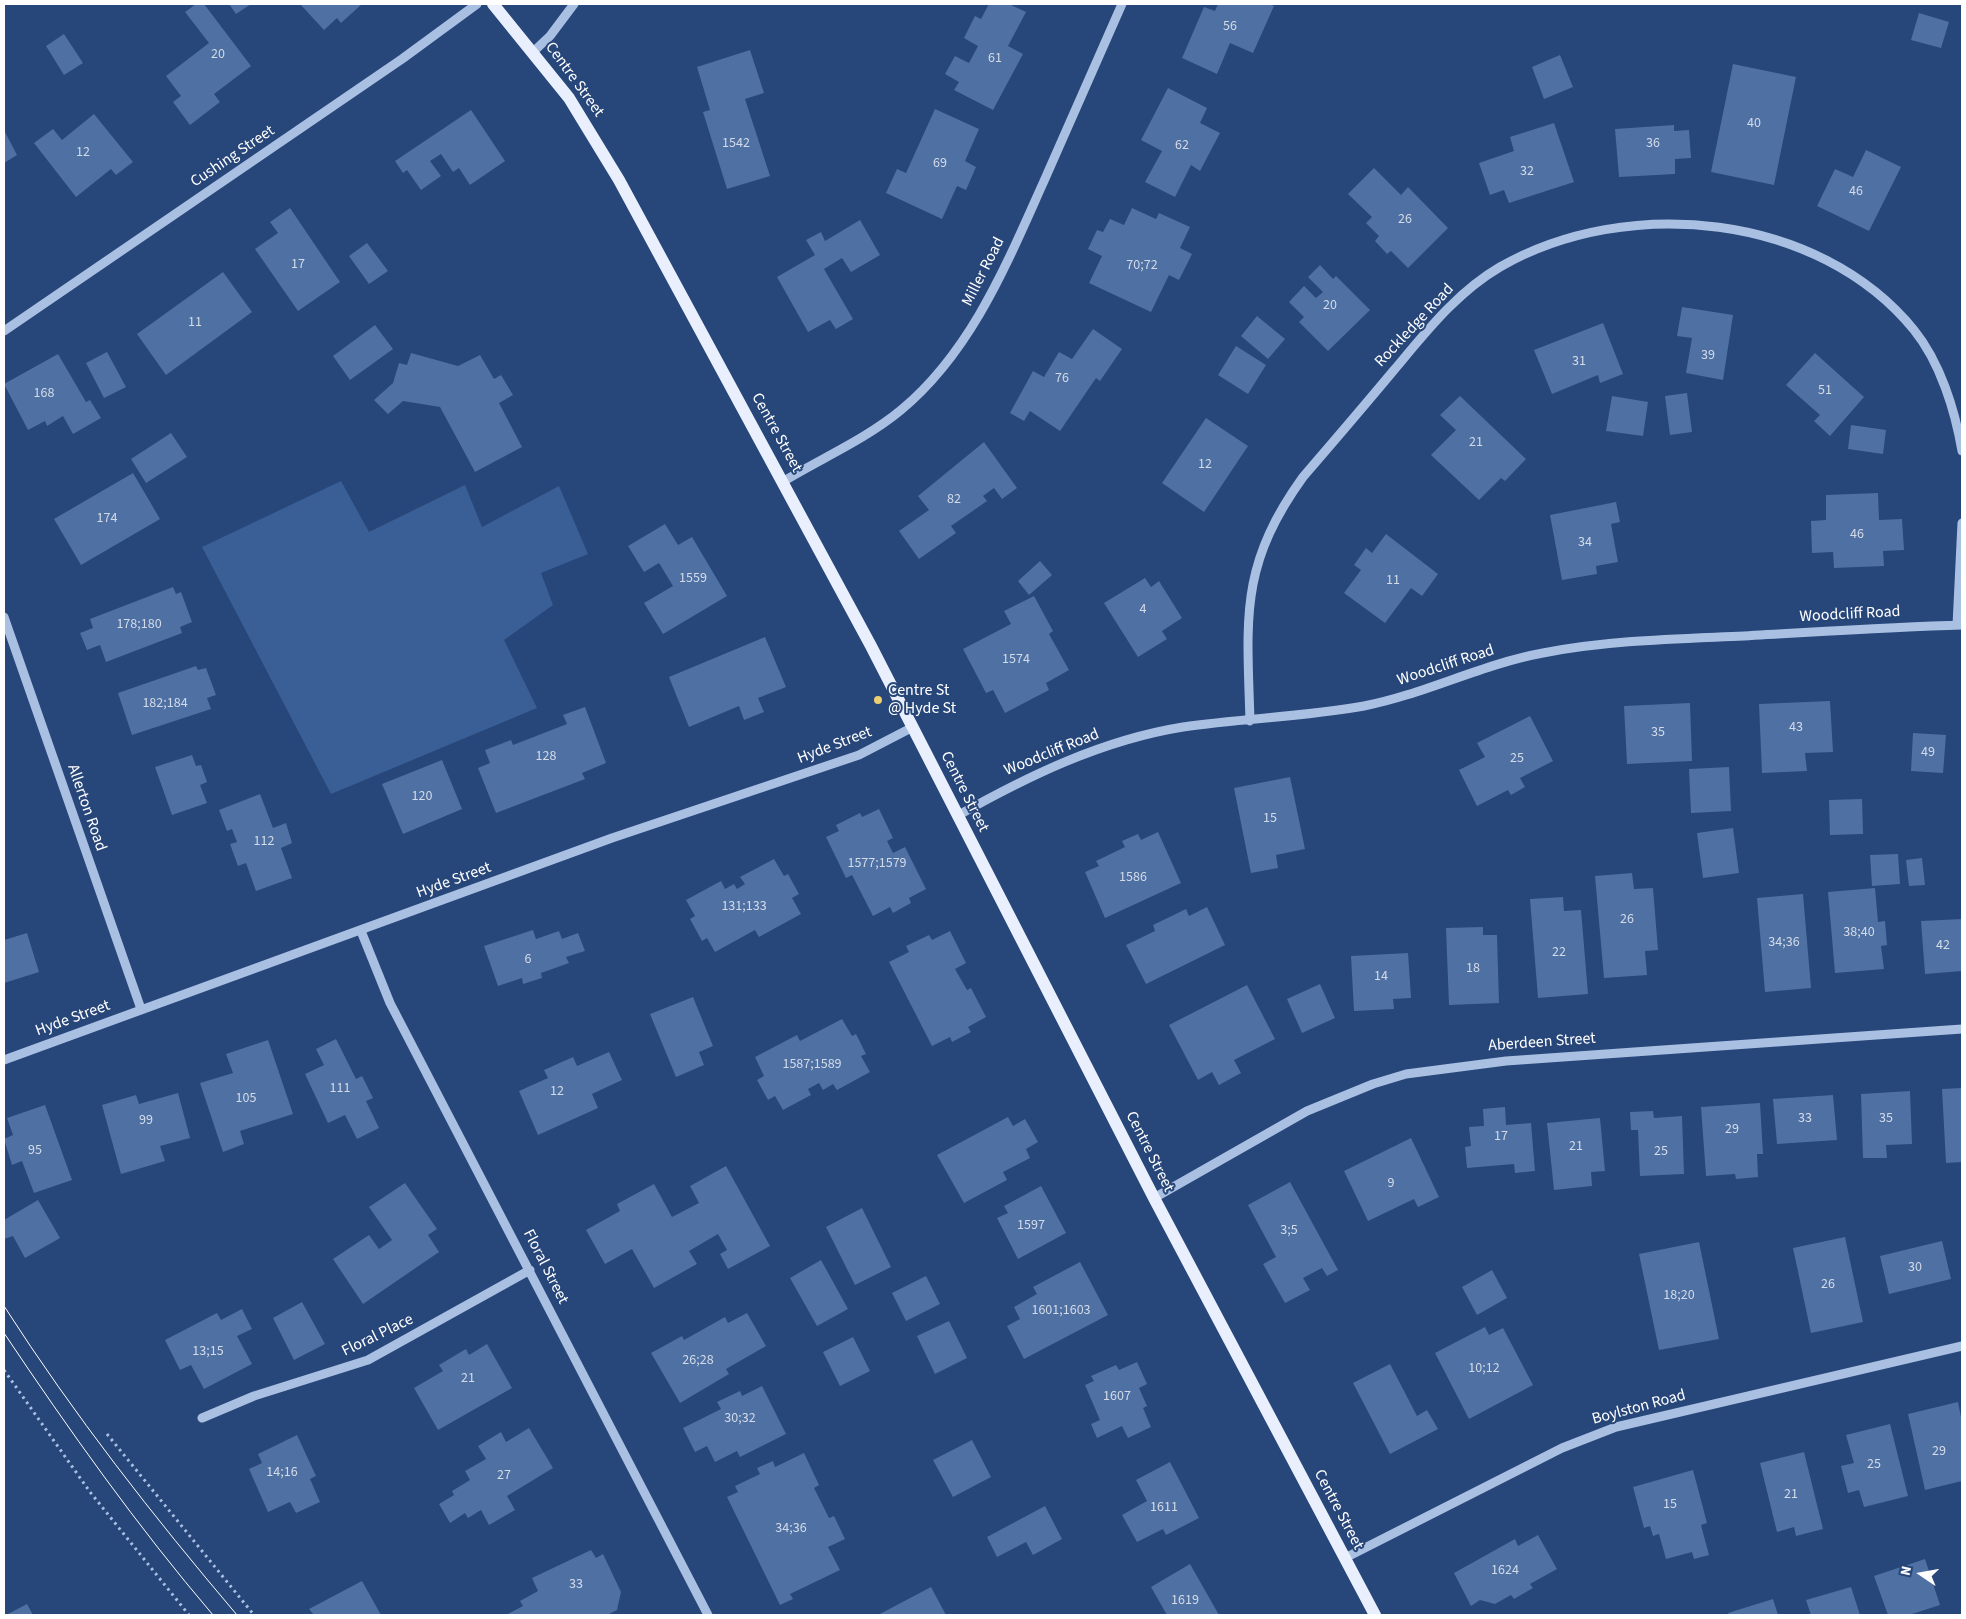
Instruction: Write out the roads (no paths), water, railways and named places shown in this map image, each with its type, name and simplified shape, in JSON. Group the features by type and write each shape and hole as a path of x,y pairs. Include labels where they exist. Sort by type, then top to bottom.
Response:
{"main road":[{"name":"Centre Street","path":"493,4 569,98 603,150 784,481 913,727 1154,1198 1375,1615"}],"street":[{"name":"Cushing Street","path":"4,331 394,65 477,4"},
{"path":"533,52 550,36 574,4"},
{"name":"Miller Road","path":"784,481 878,427 901,410 947,362 971,331 1010,257 1122,4"},
{"name":"Rockledge Road","path":"1250,721 1248,606 1260,553 1284,504 1335,439 1454,302 1500,267 1549,246 1611,229 1636,226 1689,225 1752,232 1786,242 1819,256 1848,271 1870,288 1894,308 1915,332 1931,359 1954,412 1962,451"},
{"path":"1959,625 1962,523"},
{"name":"Allerton Road","path":"4,617 141,1009"},
{"name":"Woodcliff Road","path":"957,816 1017,782 1117,743 1182,727 1289,718 1367,705 1507,662 1577,647 1612,642 1959,625"},
{"name":"Hyde Street","path":"4,1060 612,838 859,755 913,727"},
{"name":"Floral Street","path":"360,931 390,1003 708,1615"},
{"name":"Aberdeen Street","path":"1154,1198 1307,1111 1373,1084 1406,1074 1506,1061 1962,1028"},
{"name":"Floral Place","path":"202,1418 254,1396 368,1360 530,1270"},
{"name":"Boylston Road","path":"1345,1558 1544,1457 1616,1427 1962,1346"}],"tram line":[{"path":"4,1306 86,1426 175,1540 237,1615"},
{"path":"4,1333 104,1477 157,1547 213,1615"}],"place":[{"name":"Centre St @ Hyde St","path":"878,700"}]}
